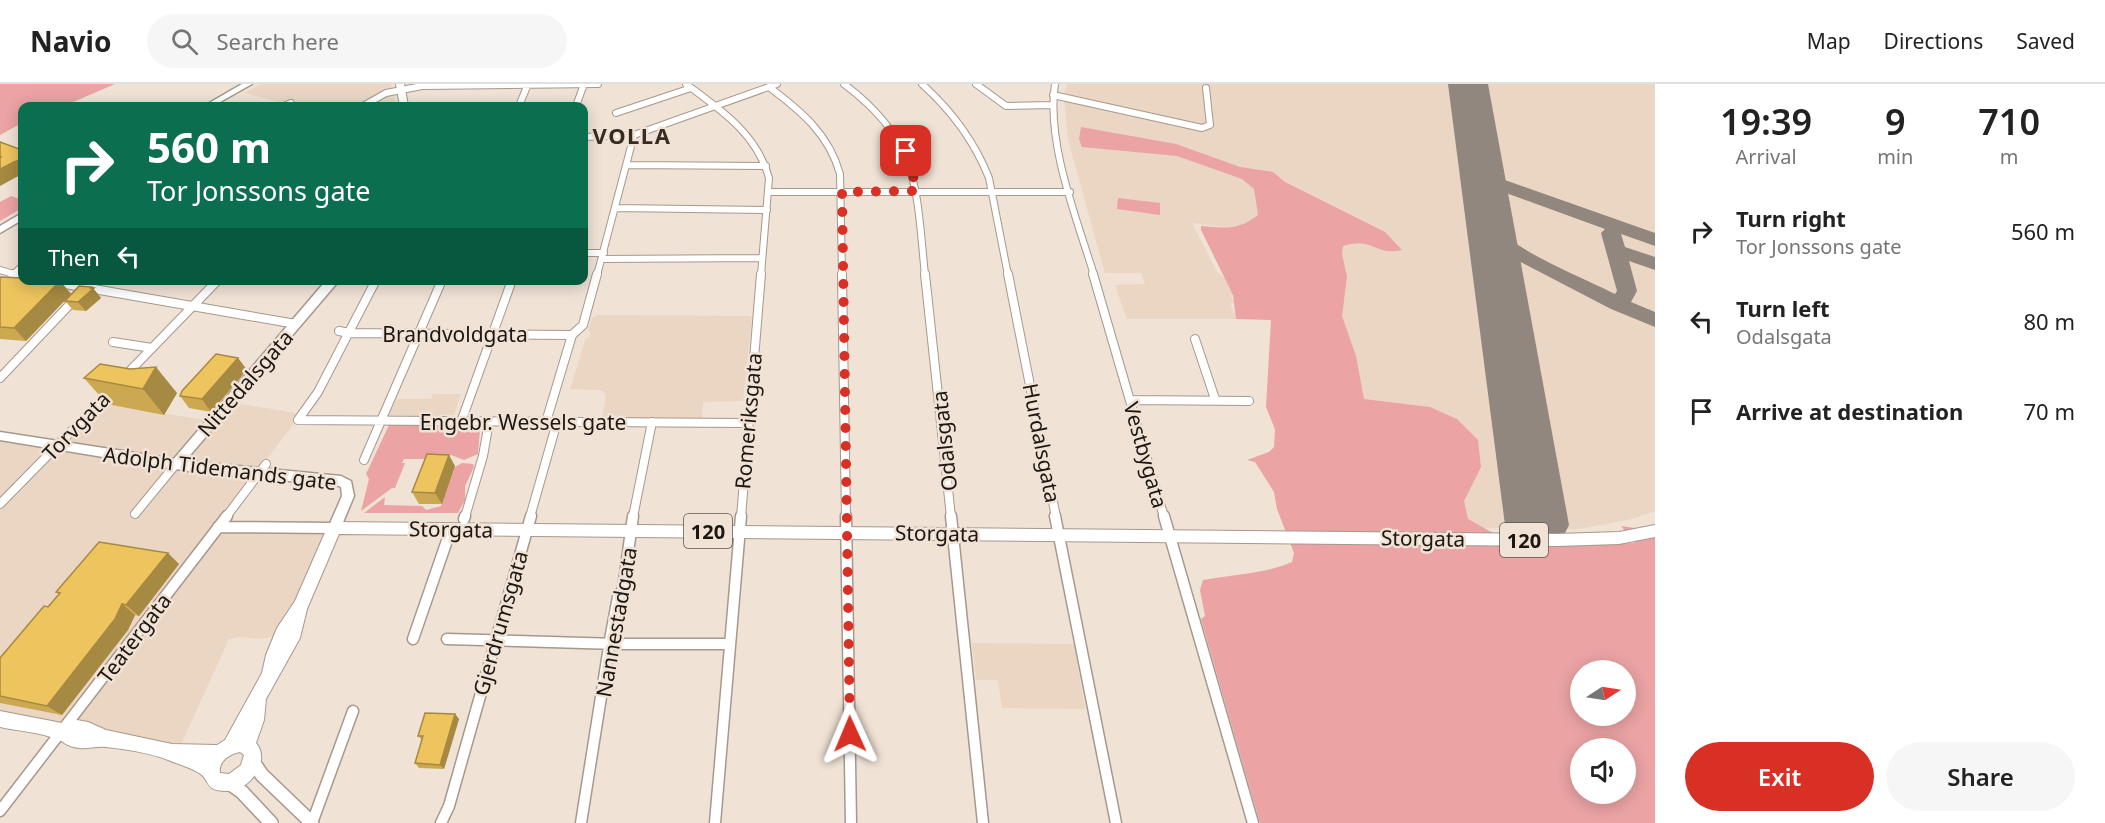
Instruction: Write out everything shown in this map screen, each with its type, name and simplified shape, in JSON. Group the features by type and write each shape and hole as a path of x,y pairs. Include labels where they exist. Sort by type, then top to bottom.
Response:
{"main road":[{"path":"215,102 248,84"},
{"path":"223,102 255,84"},
{"path":"2,228 18,218"},
{"name":"Adolph Tidemands gate","path":"0,436 176,464 262,468 344,482 349,493 301,605 298,623 285,654 270,676 260,699 256,720 238,751 210,769"},
{"name":"Storgata","path":"334,528 1576,540 1619,538 1655,531"},
{"path":"0,719 62,731 68,738 74,740 105,738 172,752 210,769 215,781 229,783 244,775 238,751 172,752"}],"street":[{"path":"521,102 528,84"},
{"path":"370,102 403,87 598,84"},
{"path":"588,137 634,135 777,84"},
{"name":"Odalsgata","path":"844,84 877,110 895,132 909,158 916,191 983,823"},
{"name":"Hurdalsgata","path":"922,84 964,127 982,159 992,192 1116,823"},
{"path":"976,84 1006,106 1053,105"},
{"name":"Vestbygata","path":"1055,84 1053,105 1056,140 1253,823"},
{"path":"578,102 584,85"},
{"name":"Romeriksgata","path":"616,113 688,86 756,144 766,166 767,210 747,423 715,823"},
{"path":"403,87 404,102"},
{"path":"768,87 809,118 825,136 839,165 842,191 851,823"},
{"path":"1053,95 1202,128 1210,125 1206,88"},
{"path":"546,422 572,334 583,326 628,165 634,135"},
{"path":"628,165 766,166"},
{"path":"768,192 1070,192"},
{"path":"616,208 767,210"},
{"path":"588,254 603,256 762,258"},
{"path":"0,270 18,277"},
{"path":"13,276 18,270"},
{"path":"70,285 190,309 296,324"},
{"path":"0,378 89,285"},
{"name":"Torvgata","path":"0,504 213,285"},
{"name":"Nittedalsgata","path":"135,514 329,285"},
{"path":"349,333 373,285"},
{"path":"364,460 440,285"},
{"path":"461,422 510,285"},
{"name":"Brandvoldgata","path":"339,331 418,334 572,334"},
{"name":"Engebr. Wessels gate","path":"349,333 318,392 298,420 747,423"},
{"path":"1195,339 1215,399"},
{"path":"113,342 152,348"},
{"path":"1130,400 1249,401"},
{"path":"464,519 483,456 489,422"},
{"name":"Nannestadgata","path":"581,823 652,422"},
{"name":"Gjerdrumsgata","path":"441,823 449,806 557,423"},
{"name":"Teatergata","path":"0,811 262,468"},
{"name":"Storgata","path":"218,527 334,528"},
{"path":"413,639 451,529"},
{"path":"447,639 611,644 729,644"},
{"path":"238,751 312,823 353,711"},
{"path":"229,783 242,792 271,823"}],"shaded area":[{"path":"0,84 115,84 73,102 18,102 18,125 0,135"},
{"path":"260,84 391,84 395,102 278,102 245,93"},
{"path":"1067,84 1655,84 1655,511 1632,519 1579,529 1315,527 1266,407 1278,234 1192,223 1217,272 1225,278 1233,295 1231,295 1234,303 1230,303 1236,319 1127,319 1115,285 1145,284 1141,273 1105,273 1068,140 1064,97"},
{"path":"1081,127 1176,144 1240,167 1273,172 1285,182 1385,232 1402,250 1385,250 1361,243 1343,246 1342,254 1347,277 1342,316 1356,356 1364,399 1430,407 1457,419 1478,440 1481,467 1464,501 1468,519 1495,534 1606,544 1635,543 1621,526 1655,531 1655,823 1260,823 1201,619 1205,616 1200,590 1203,580 1282,566 1292,562 1294,553 1277,509 1274,492 1255,462 1247,460 1269,452 1274,447 1275,429 1266,407 1271,320 1236,319 1233,295 1201,230 1201,226 1224,228 1237,226 1258,215 1254,189 1242,179 1177,156 1082,147 1079,139"},
{"path":"11,196 18,199 18,210 0,221 0,202"},
{"path":"1118,198 1160,203 1160,215 1117,209"},
{"path":"597,315 750,316 752,318 743,401 703,402 702,419 602,418 606,396 604,392 570,389 586,338 590,337 591,332 588,331 592,318"},
{"path":"433,394 461,394 454,415 440,415 439,417 389,415 397,399 431,399"},
{"path":"110,401 159,413 209,420 230,402 295,413 299,417 250,481 226,520 328,531 282,636 229,639 175,758 0,724 0,438 52,442 93,403"},
{"path":"389,425 478,425 480,429 478,454 464,460 451,455 431,459 404,459 402,463 405,463 395,488 361,511 369,479 366,474"},
{"path":"462,463 473,464 474,467 465,486 465,500 458,513 364,513 385,497 384,505 422,506 426,510 441,506 455,467"},
{"path":"972,643 1074,644 1085,709 1002,708 998,680 976,680"}],"building":[{"path":"0,142 18,149 18,160 0,169"},
{"path":"0,277 18,278 18,285 56,285 14,328 0,327"},
{"path":"79,286 94,288 78,302 65,301"},
{"path":"216,354 238,358 202,399 180,396 182,391"},
{"path":"100,364 130,369 156,367 143,389 84,378"},
{"path":"427,454 449,455 435,493 412,492"},
{"path":"99,542 168,553 126,605 122,604 115,619 47,706 0,696 0,658 44,606 48,607 60,593 56,592"},
{"path":"425,713 455,714 440,765 415,763 423,736 418,736"}],"taxiway":[{"path":"1482,171 1493,182 1655,240"},
{"path":"1491,231 1495,239 1516,252"},
{"path":"1611,233 1627,291 1623,298"},
{"path":"1494,255 1498,250 1504,248 1516,252"},
{"path":"1516,252 1618,304 1655,320"},
{"path":"1625,253 1655,264"}],"runway":[{"path":"1468,84 1537,525"}],"district":[{"name":"VOLLA","path":"632,135"}],"route":[{"path":"850,734 842,191 916,191 906,151"}]}
